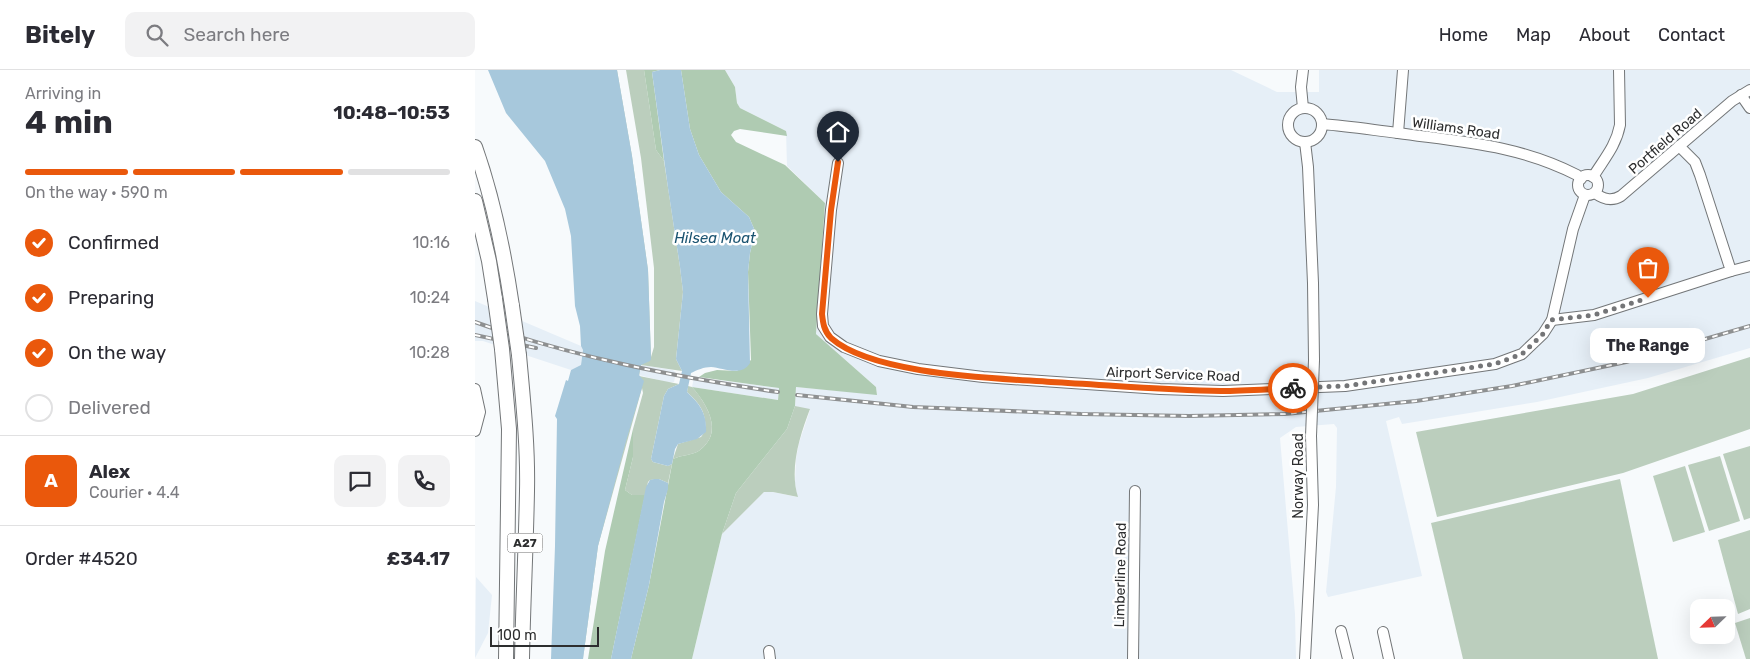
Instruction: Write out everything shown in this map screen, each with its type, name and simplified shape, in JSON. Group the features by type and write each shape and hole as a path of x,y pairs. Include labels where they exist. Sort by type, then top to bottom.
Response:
{"highway":[{"path":"475,138 482,167"},
{"name":"A27","path":"475,147 482,167 503,252 519,355 526,428 527,491 522,659"},
{"name":"A27","path":"475,201 489,261 495,299 502,349 509,429 506,659"}],"street":[{"path":"1303,70 1303,108"},
{"path":"1398,133 1403,70"},
{"path":"1593,176 1610,152 1618,133 1620,118 1619,70"},
{"path":"1746,93 1750,108"},
{"name":"Portfield Road","path":"1590,194 1612,200 1618,198 1679,146 1746,93"},
{"path":"1303,108 1314,110 1321,119 1322,124 1321,130 1315,138 1305,142 1295,139 1291,135 1288,125 1290,116 1303,108"},
{"name":"Williams Road","path":"1322,124 1472,142 1505,148 1549,162 1581,178"},
{"name":"Norway Road","path":"1305,142 1308,167 1313,283 1314,360 1311,436 1313,504 1305,659"},
{"path":"1679,146 1695,162 1700,174 1731,271"},
{"name":"Airport Service Road","path":"838,162 831,210 823,304 823,326 830,337 844,347 879,361 918,369 983,378 1160,389 1223,391 1345,386 1495,364 1522,354 1543,334 1551,320 1573,229 1590,194"},
{"path":"1593,176 1598,184 1590,194 1579,189 1578,184 1581,178 1593,176"},
{"path":"1551,320 1594,315 1750,266"},
{"path":"1556,303 1569,314 1579,316"},
{"path":"475,390 480,412 475,431"},
{"name":"Limberline Road","path":"1133,659 1135,491"},
{"path":"1341,631 1349,659"},
{"path":"1383,632 1389,659"}],"shaded area":[{"path":"725,70 1231,70 1277,92 1319,92 1319,70 1750,70 1750,348 1648,378 1537,402 1402,424 1399,417 1386,421 1422,576 1328,597 1326,592 1336,487 1337,428 1334,424 1296,427 1280,438 1295,614 1296,659 692,659 722,534 764,492 797,497 795,483 796,458 810,410 795,406 796,387 877,394 876,387 816,334 825,203 787,166 786,131 740,108 737,103 735,87"},
{"path":"475,301 581,346 583,350 581,366 571,370 483,341 475,341"},
{"path":"641,365 673,370 676,373 674,382 666,382 639,375"},
{"path":"694,377 779,388 778,400 692,387"},
{"path":"476,577 492,595 488,633 475,658"}],"green space":[{"path":"617,70 632,156 648,270 651,357 654,347 654,268 641,158 626,70 644,70 656,150 664,161 683,292 676,359 682,371 641,365 639,376 679,384 668,389 664,396 651,459 653,462 668,466 672,464 668,483 659,479 650,480 645,495 632,495 625,490 633,457 633,429 643,393 642,388 598,546 583,659"},
{"path":"644,70 660,70 652,72 664,161 656,150"},
{"path":"681,70 725,70 735,87 737,103 740,108 786,131 787,136 740,129 734,131 731,135 736,142 785,165 825,203 816,334 876,387 877,395 796,387 795,406 787,429 736,493 722,534 692,659 631,659 649,585 673,459 697,452 707,443 711,435 711,418 703,401 692,387 778,400 779,388 699,377 705,373 717,370 737,371 751,360 748,272 755,231 749,217 721,192 699,155 690,129"},
{"path":"1750,357 1750,429 1623,473 1437,517 1416,432 1633,394"},
{"path":"688,386 692,387 698,394 711,418 711,435 707,443 697,452 673,459 678,444 701,437 706,430 703,413 696,401 687,392"},
{"path":"795,406 810,409 799,441 795,464 798,497 764,492 722,534 736,493 787,429"},
{"path":"633,429 633,457 625,490 632,495 645,495 611,659 588,659 605,551"},
{"path":"1750,446 1750,518 1744,520 1723,454"},
{"path":"1720,456 1740,521 1709,531 1688,465"},
{"path":"1685,466 1705,532 1673,542 1653,476"},
{"path":"1620,479 1658,659 1463,659 1431,523"},
{"path":"1750,530 1750,609 1738,614 1735,599 1718,540"},
{"path":"1750,618 1750,659 1746,659 1735,623"}],"water":[{"path":"488,70 617,70 632,156 648,270 651,359 641,365 639,375 644,381 598,546 583,659 551,659 555,546 557,419 555,416 571,370 581,365 583,350 575,306 571,236 565,209 545,161 506,113"},
{"name":"Hilsea Moat","path":"681,70 690,129 699,155 721,192 749,217 755,231 748,272 750,363 747,367 737,371 711,367 691,373 687,392 702,410 706,432 697,439 678,444 672,464 668,466 653,462 651,459 664,396 668,389 679,384 682,371 676,359 683,292 652,72"},
{"path":"654,479 668,483 668,489 649,585 631,659 611,659 646,487 650,480"}],"railway":[{"path":"475,322 587,356 701,380 778,392"},
{"path":"797,395 913,407 1081,414 1189,416 1285,414 1416,401 1512,386 1626,362 1750,326"},
{"path":"475,335 536,348"}],"way so far":[{"path":"1293,388 1345,386 1495,364 1522,354 1543,334 1551,320 1594,315 1648,298"}],"place":[{"name":"The Range","path":"1648,298"}],"route":[{"path":"838,162 831,210 822,314 823,326 830,337 844,347 879,361 918,369 983,378 1160,389 1223,391 1293,388"}]}
